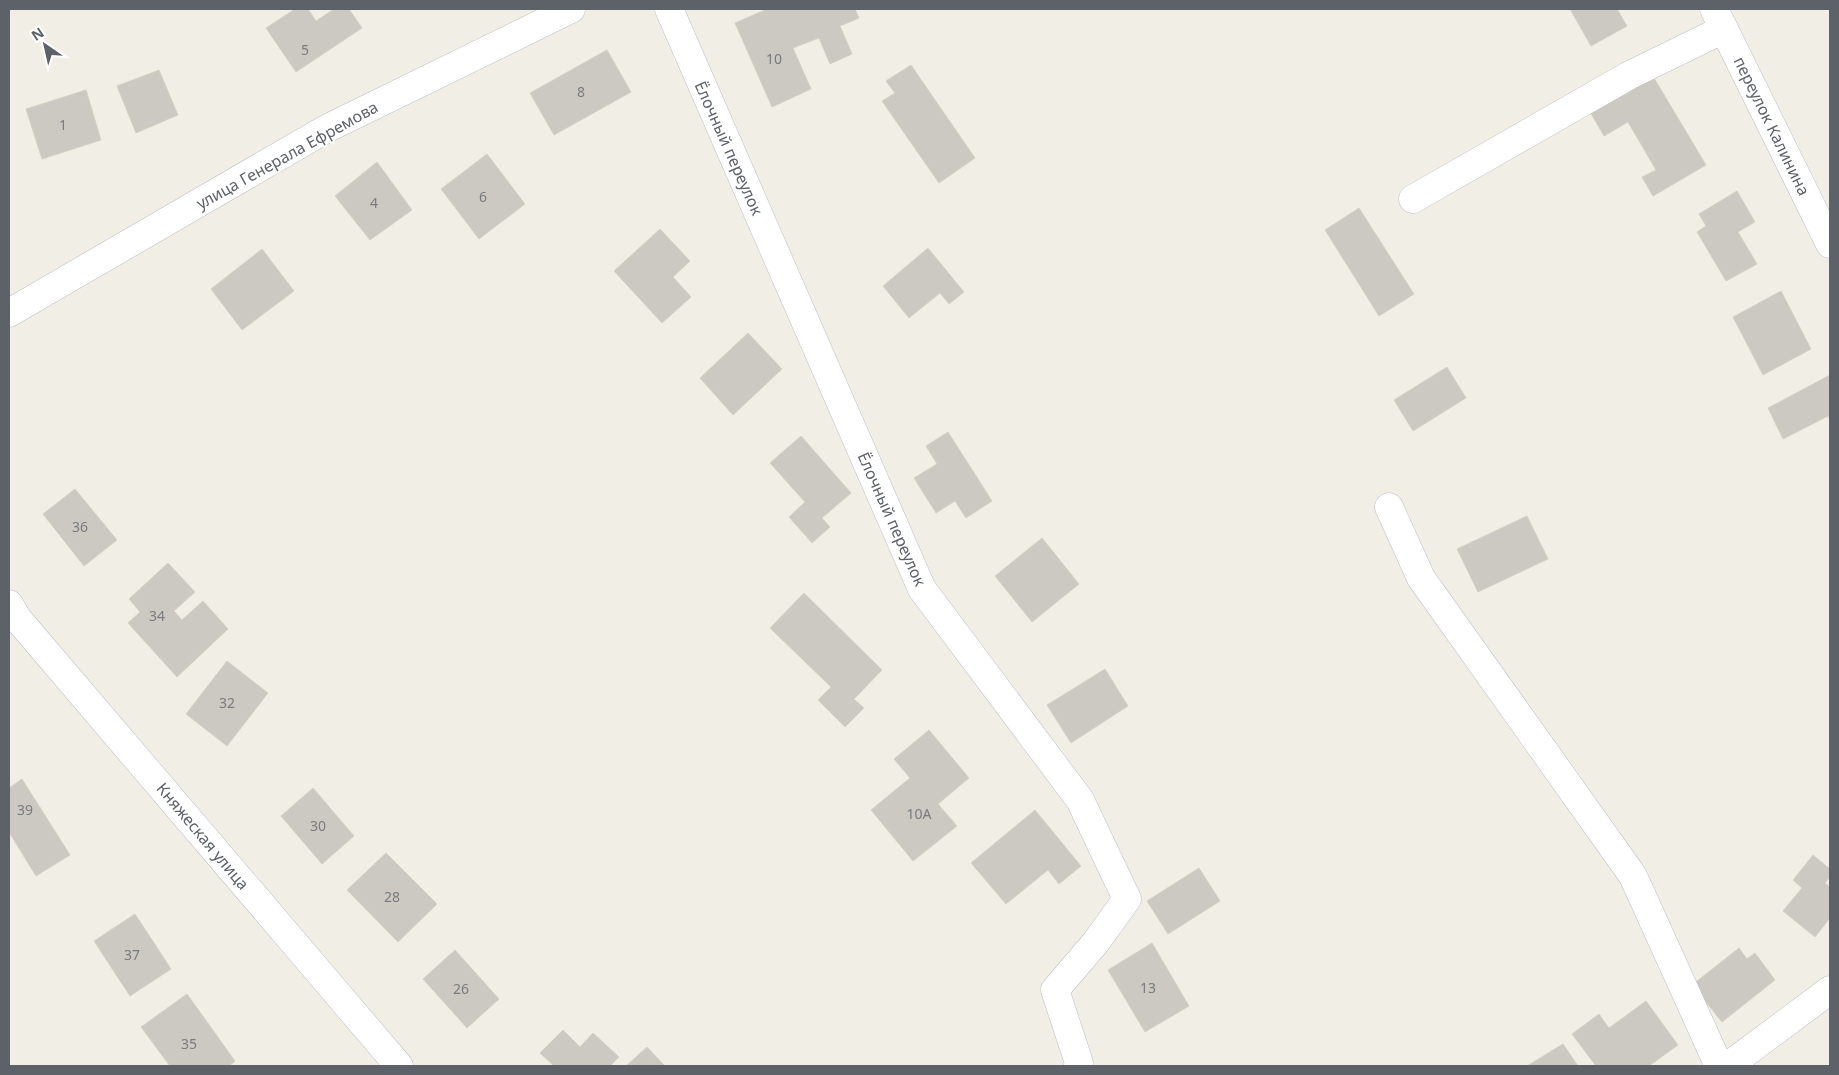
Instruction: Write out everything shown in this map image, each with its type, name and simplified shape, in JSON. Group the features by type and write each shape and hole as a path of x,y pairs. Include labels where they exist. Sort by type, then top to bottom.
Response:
{"street":[{"name":"улица Генерала Ефремова","path":"9,313 326,130 571,9"},
{"name":"Ёлочный переулок","path":"669,9 922,589 1080,800 1127,899 1096,942 1055,990 1079,1063 1078,1066"},
{"path":"1413,199 1628,76 1719,19"},
{"name":"переулок Калинина","path":"1719,19 1830,244"},
{"path":"1389,507 1421,578 1633,876 1719,1066"},
{"name":"Княжеская улица","path":"9,604 17,618 399,1066"},
{"path":"1728,1066 1830,990"}],"building":[{"path":"295,9 308,9 316,21 334,9 349,9 362,28 296,72 266,28"},
{"path":"767,9 855,9 859,18 840,26 852,54 830,64 819,38 793,48 811,89 772,107 735,23"},
{"path":"1570,9 1617,9 1627,26 1591,46"},
{"path":"607,50 631,92 554,135 530,93"},
{"path":"911,65 975,158 939,183 882,101 895,93 886,81"},
{"path":"159,70 178,115 136,133 117,86"},
{"path":"1651,73 1706,165 1653,196 1642,177 1656,170 1628,122 1604,136 1589,110"},
{"path":"86,90 101,140 42,159 26,109"},
{"path":"487,154 525,204 479,239 441,189"},
{"path":"377,162 412,210 370,240 335,196"},
{"path":"1737,191 1755,222 1738,232 1757,264 1726,281 1697,232 1706,226 1699,214"},
{"path":"1359,208 1414,294 1379,316 1325,230"},
{"path":"660,229 690,261 673,277 691,297 662,323 614,271"},
{"path":"928,248 964,292 949,304 940,293 909,318 883,286"},
{"path":"262,249 294,291 242,330 211,289"},
{"path":"1781,291 1811,349 1763,375 1733,317"},
{"path":"748,333 782,369 733,415 700,378"},
{"path":"1447,367 1466,398 1413,431 1394,400"},
{"path":"1830,375 1830,420 1828,416 1783,439 1768,408"},
{"path":"948,432 992,501 966,518 955,501 936,513 914,478 937,464 926,446"},
{"path":"801,436 851,493 822,518 830,527 812,543 789,517 805,502 770,463"},
{"path":"75,489 117,540 84,566 43,514"},
{"path":"1527,516 1548,559 1478,592 1457,549"},
{"path":"1042,538 1079,584 1032,622 995,576"},
{"path":"168,563 195,592 174,611 182,620 203,601 228,629 177,677 128,623 140,612 129,599"},
{"path":"804,593 882,670 854,699 864,708 845,727 818,700 831,687 770,628"},
{"path":"227,661 268,693 227,746 186,714"},
{"path":"1105,669 1128,706 1071,743 1047,705"},
{"path":"929,730 969,778 938,804 957,826 913,861 871,810 910,778 894,759"},
{"path":"22,779 70,855 36,876 9,832 9,788"},
{"path":"313,788 354,836 322,864 281,816"},
{"path":"1035,810 1081,866 1059,884 1048,870 1006,904 971,863"},
{"path":"386,853 437,904 398,942 347,890"},
{"path":"1813,855 1830,869 1830,877 1825,883 1830,887 1830,918 1815,937 1783,911 1802,888 1793,880"},
{"path":"1199,868 1220,901 1168,934 1147,901"},
{"path":"135,914 171,969 130,996 94,941"},
{"path":"1152,943 1189,1006 1145,1032 1108,970"},
{"path":"1739,948 1747,959 1755,953 1775,980 1722,1022 1692,985"},
{"path":"455,950 499,999 467,1028 423,979"},
{"path":"187,994 235,1061 229,1066 170,1066 141,1027"},
{"path":"1646,1001 1678,1045 1649,1066 1596,1066 1572,1034 1599,1014 1609,1028"},
{"path":"563,1030 580,1047 593,1033 619,1057 610,1066 554,1066 540,1053"},
{"path":"1563,1044 1578,1066 1527,1066"},
{"path":"647,1047 665,1066 626,1066"}]}
